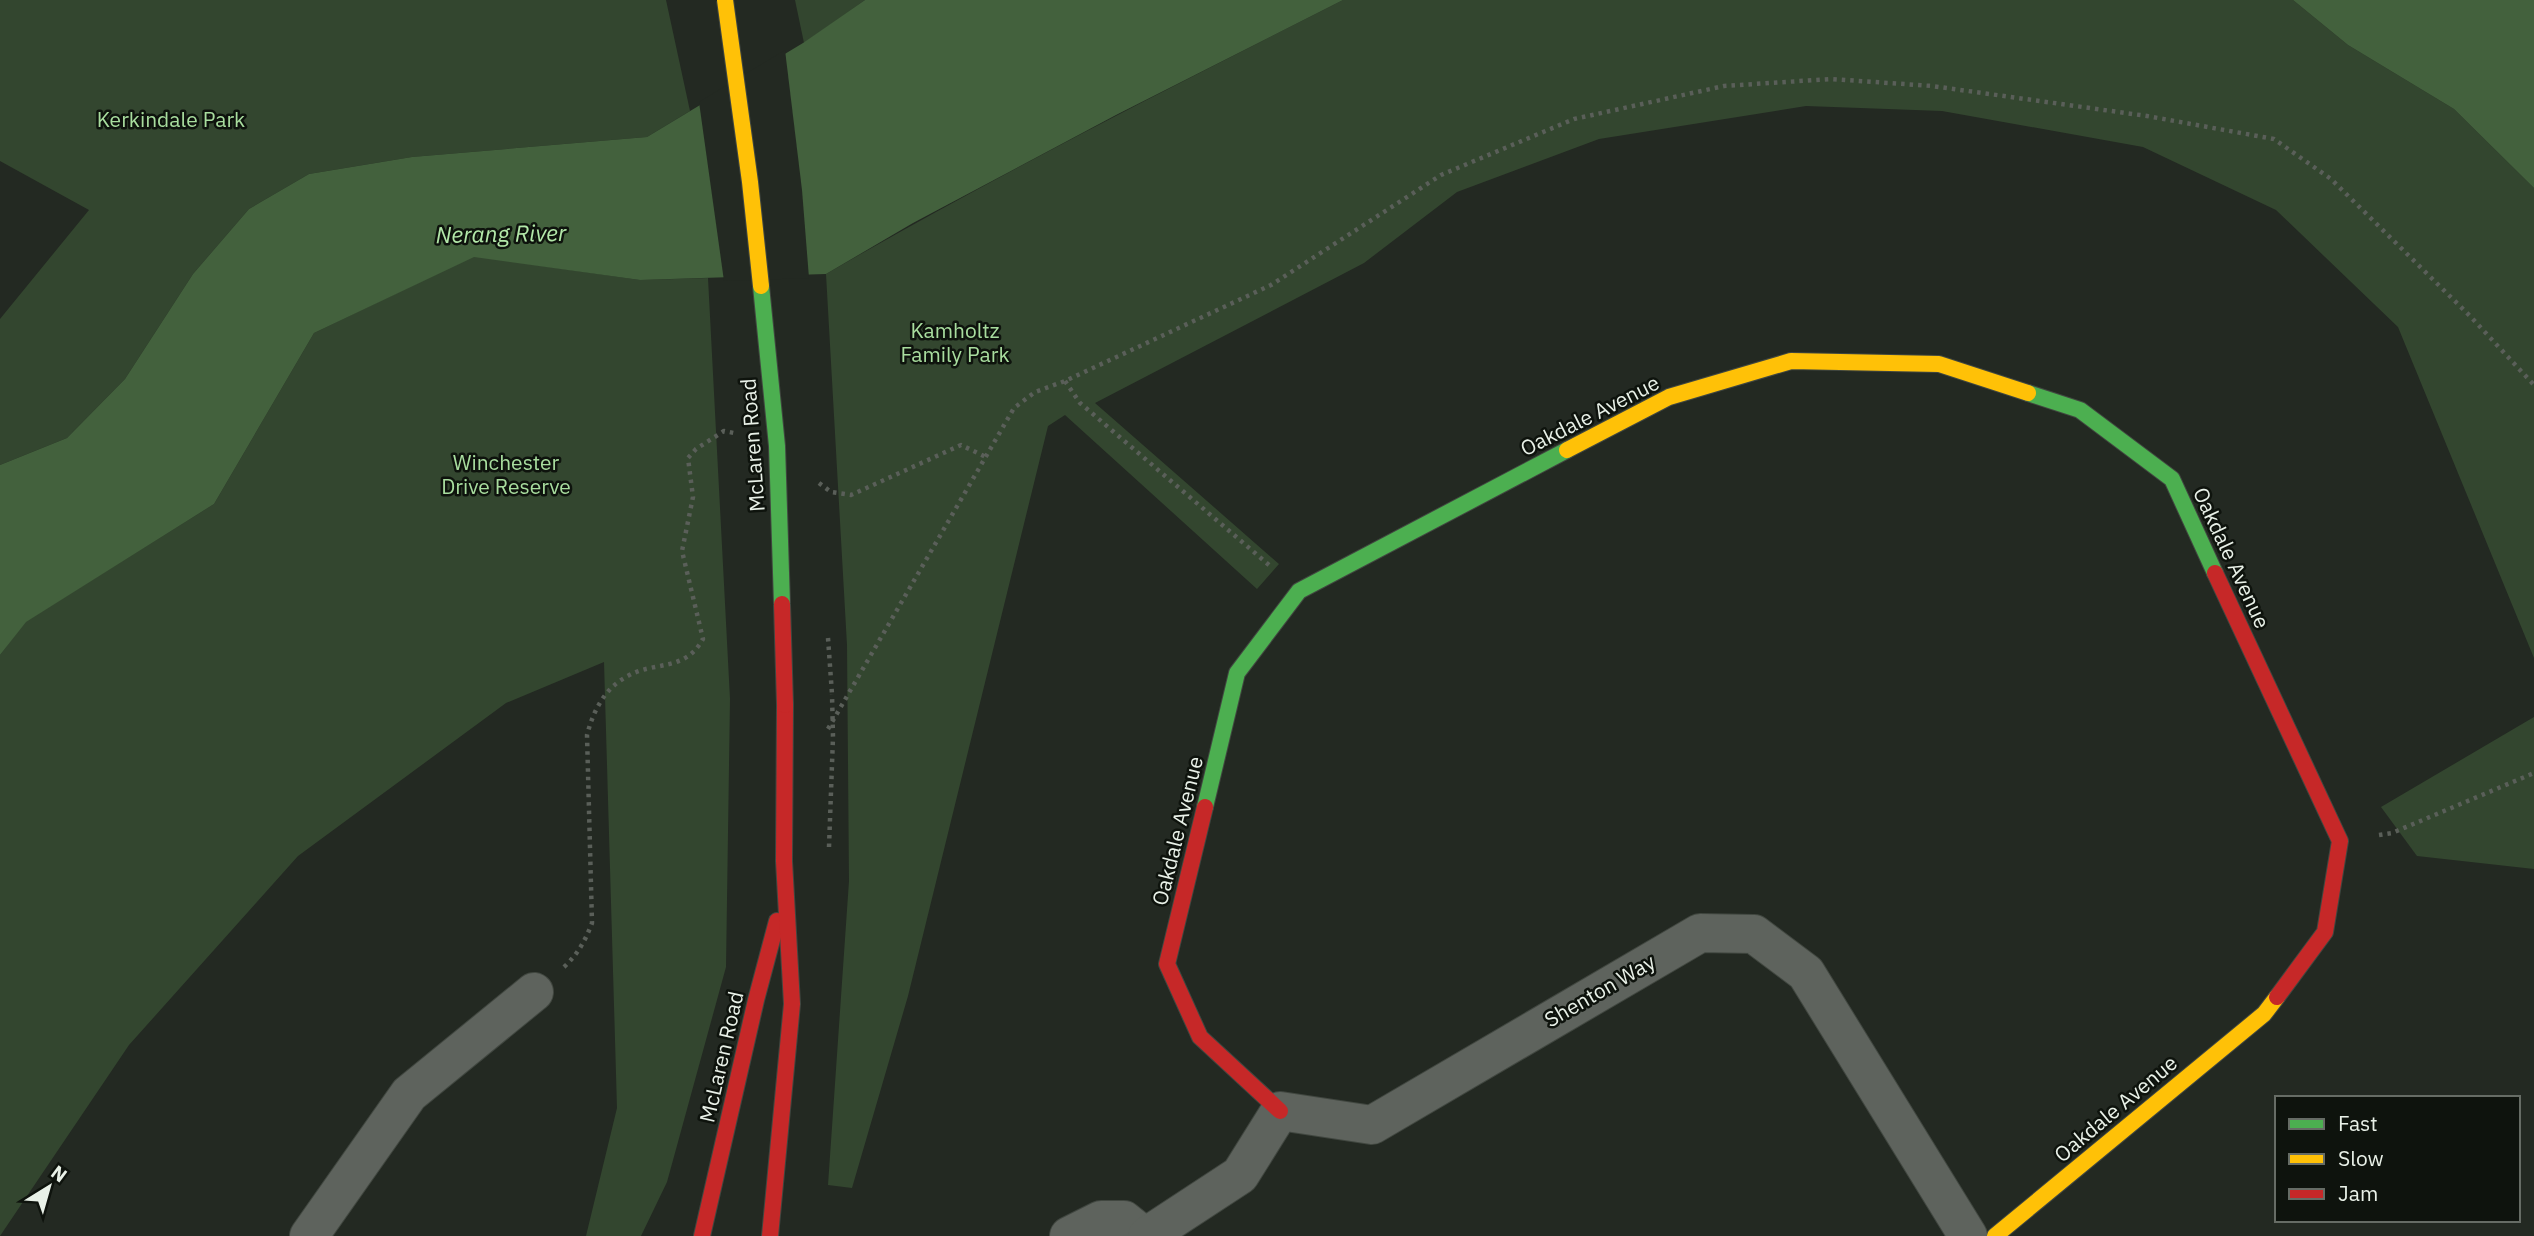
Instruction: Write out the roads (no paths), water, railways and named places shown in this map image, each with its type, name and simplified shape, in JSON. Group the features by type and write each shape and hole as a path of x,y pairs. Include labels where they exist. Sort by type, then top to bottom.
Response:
{"street":[{"name":"McLaren Road","path":"725,0 750,182 777,446 785,705 786,889 793,1004 770,1236"},
{"name":"Oakdale Avenue","path":"1280,1111 1200,1037 1167,964 1237,673 1299,591 1669,397 1791,361 1939,363 2080,410 2172,478 2340,841 2325,932 2264,1014 1995,1236"},
{"name":"McLaren Road","path":"702,1236 756,1000 786,889"},
{"name":"Shenton Way","path":"1280,1111 1372,1125 1700,933 1754,934 1806,973 1968,1236"},
{"path":"310,1236 409,1094 534,992"},
{"path":"1069,1236 1101,1220 1124,1220 1145,1236 1240,1175 1280,1111"}],"water":[{"name":"Nerang River","path":"865,0 1343,0 1116,115 913,223 826,274 640,280 474,257 314,333 214,504 26,622 0,655 0,465 67,438 125,379 193,274 249,209 309,174 412,157 647,137 803,43"},
{"path":"2293,0 2534,0 2534,188 2454,109 2348,45"}],"park label":[{"name":"Kerkindale Park","path":"171,120"},
{"name":"Kamholtz Family Park","path":"955,343"},
{"name":"Winchester Drive Reserve","path":"506,475"}]}
